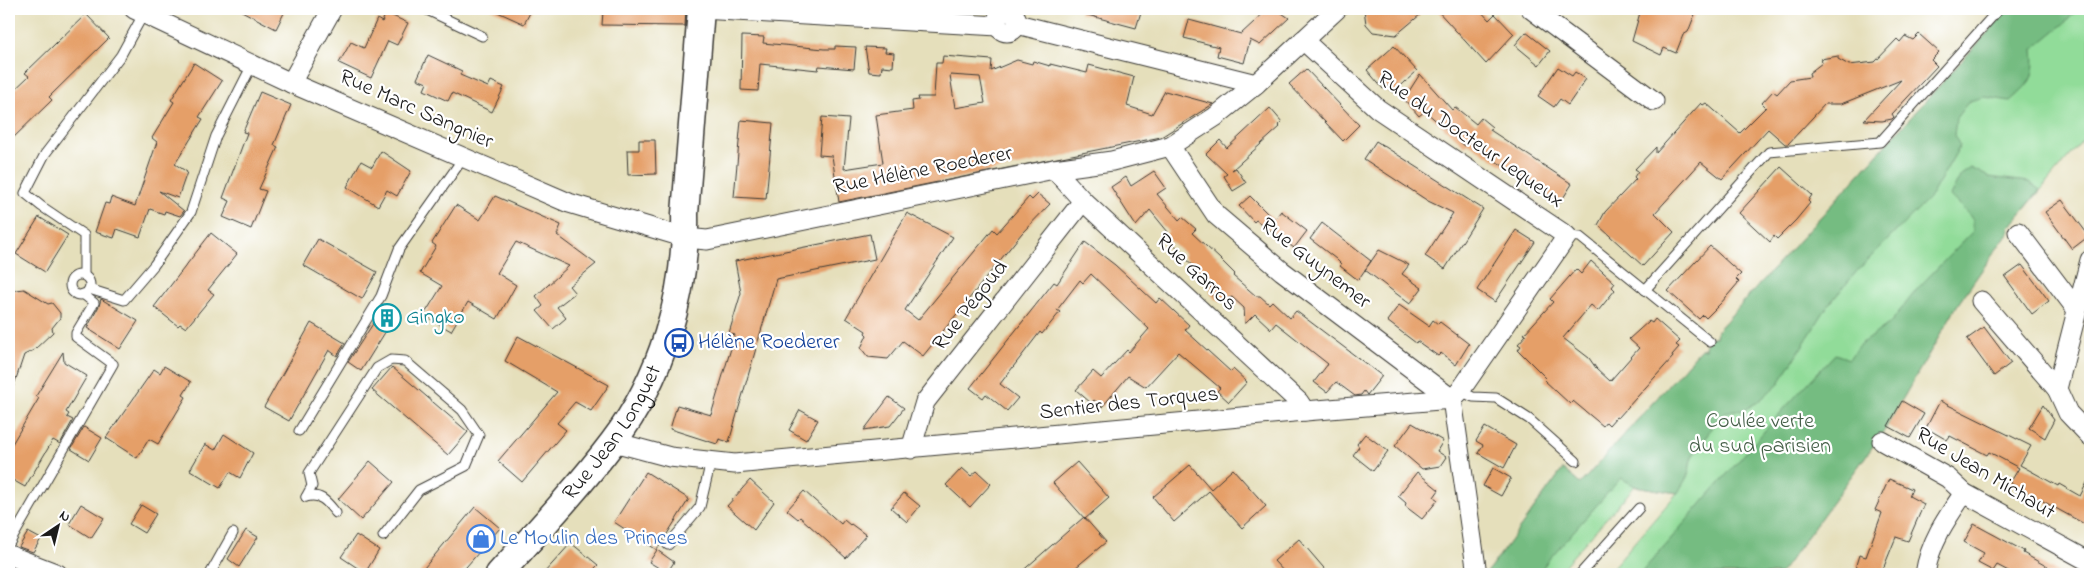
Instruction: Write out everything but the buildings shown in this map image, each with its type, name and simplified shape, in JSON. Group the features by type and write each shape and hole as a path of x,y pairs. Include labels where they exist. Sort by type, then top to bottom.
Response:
{"street":[{"path":"292,83 332,9"},
{"path":"701,9 998,26 997,20 1001,14 1007,11 1256,84"},
{"name":"Rue Jean Longuet","path":"499,574 614,442 646,390 671,326 686,238 685,214 701,9"},
{"name":"Rue Hélène Roederer","path":"686,238 707,240 1054,170 1112,161 1170,146 1216,117 1256,84 1337,9"},
{"path":"1531,9 1654,101"},
{"name":"Rue Marc Sangnier","path":"148,12 252,65 568,203 686,238"},
{"name":"Rue du Docteur Lequeux","path":"1303,40 1378,110 1567,236"},
{"name":"Rue Guynemer","path":"1170,146 1216,215 1282,271 1456,395"},
{"name":"Rue Garros","path":"1054,170 1083,201 1299,402 1305,410"},
{"name":"Rue Pégoud","path":"911,449 925,402 1083,201"},
{"path":"2018,232 2077,310"},
{"path":"1477,574 1456,395 1567,236"},
{"path":"2057,389 2090,260"},
{"path":"1981,301 2057,389 2068,413 2090,436"},
{"name":"Sentier des Torques","path":"614,442 670,457 735,464 911,449 1456,395"},
{"name":"Rue Jean Michaut","path":"1882,441 1948,478 1964,493 2090,562"},
{"path":"1925,574 1930,548 1941,526 1964,493"},
{"path":"9,554 58,574"}],"lane":[{"path":"425,9 482,36"},
{"path":"1645,290 1769,152 1880,142 1999,9"},
{"path":"86,292 90,281 84,275 84,235 25,193 46,154 120,55 148,12"},
{"path":"84,275 75,276 70,286 74,293 86,292 124,300 154,265 191,212 216,136 252,65"},
{"path":"300,431 381,296 399,249 464,157"},
{"path":"1567,236 1580,237 1710,342"},
{"path":"9,544 113,364 76,338 76,333 94,303 86,292"},
{"path":"336,513 323,498 314,495 306,497 312,486 308,473 377,368 391,360 406,361 462,410 479,435 466,466 419,490 383,536"},
{"path":"1456,395 1496,398 1529,419 1576,461"},
{"path":"668,545 700,507 711,461"},
{"path":"1580,574 1639,508"},
{"path":"210,574 233,533"}],"green space":[{"name":"Coulée verte du sud parisien","path":"2009,9 2090,9 2090,131 2009,228 2010,230 1958,304 1884,431 1780,574 1607,574 1677,493 1635,486 1557,574 1486,574 1563,469 1580,484 1701,349 1705,348 1710,337 1716,337 1717,331"},
{"path":"2009,9 2077,9 2068,20 2033,49 2033,74 2023,89 2010,101 1985,97 1969,101 1956,118 1954,135 1960,146 1931,196 1857,271 1827,307 1779,383 1758,402 1742,411 1734,410 1727,412 1717,420 1701,447 1693,455 1688,475 1678,493 1635,486 1621,478 1538,574 1486,574 1563,469 1580,484 1701,349 1705,350 1708,341 1716,337 1717,331"},
{"path":"1971,168 1989,177 2029,182 2040,190 2009,228 2010,230 1958,304 1884,431 1780,574 1640,574 1781,412 1835,354 1849,359 1858,346 1890,323 1919,287 1973,231 1973,219 1950,196 1961,175"}],"place":[{"name":"Gingko","path":"387,318"},
{"name":"Hélène Roederer","path":"679,343"},
{"name":"Le Moulin des Princes","path":"481,539"}]}
